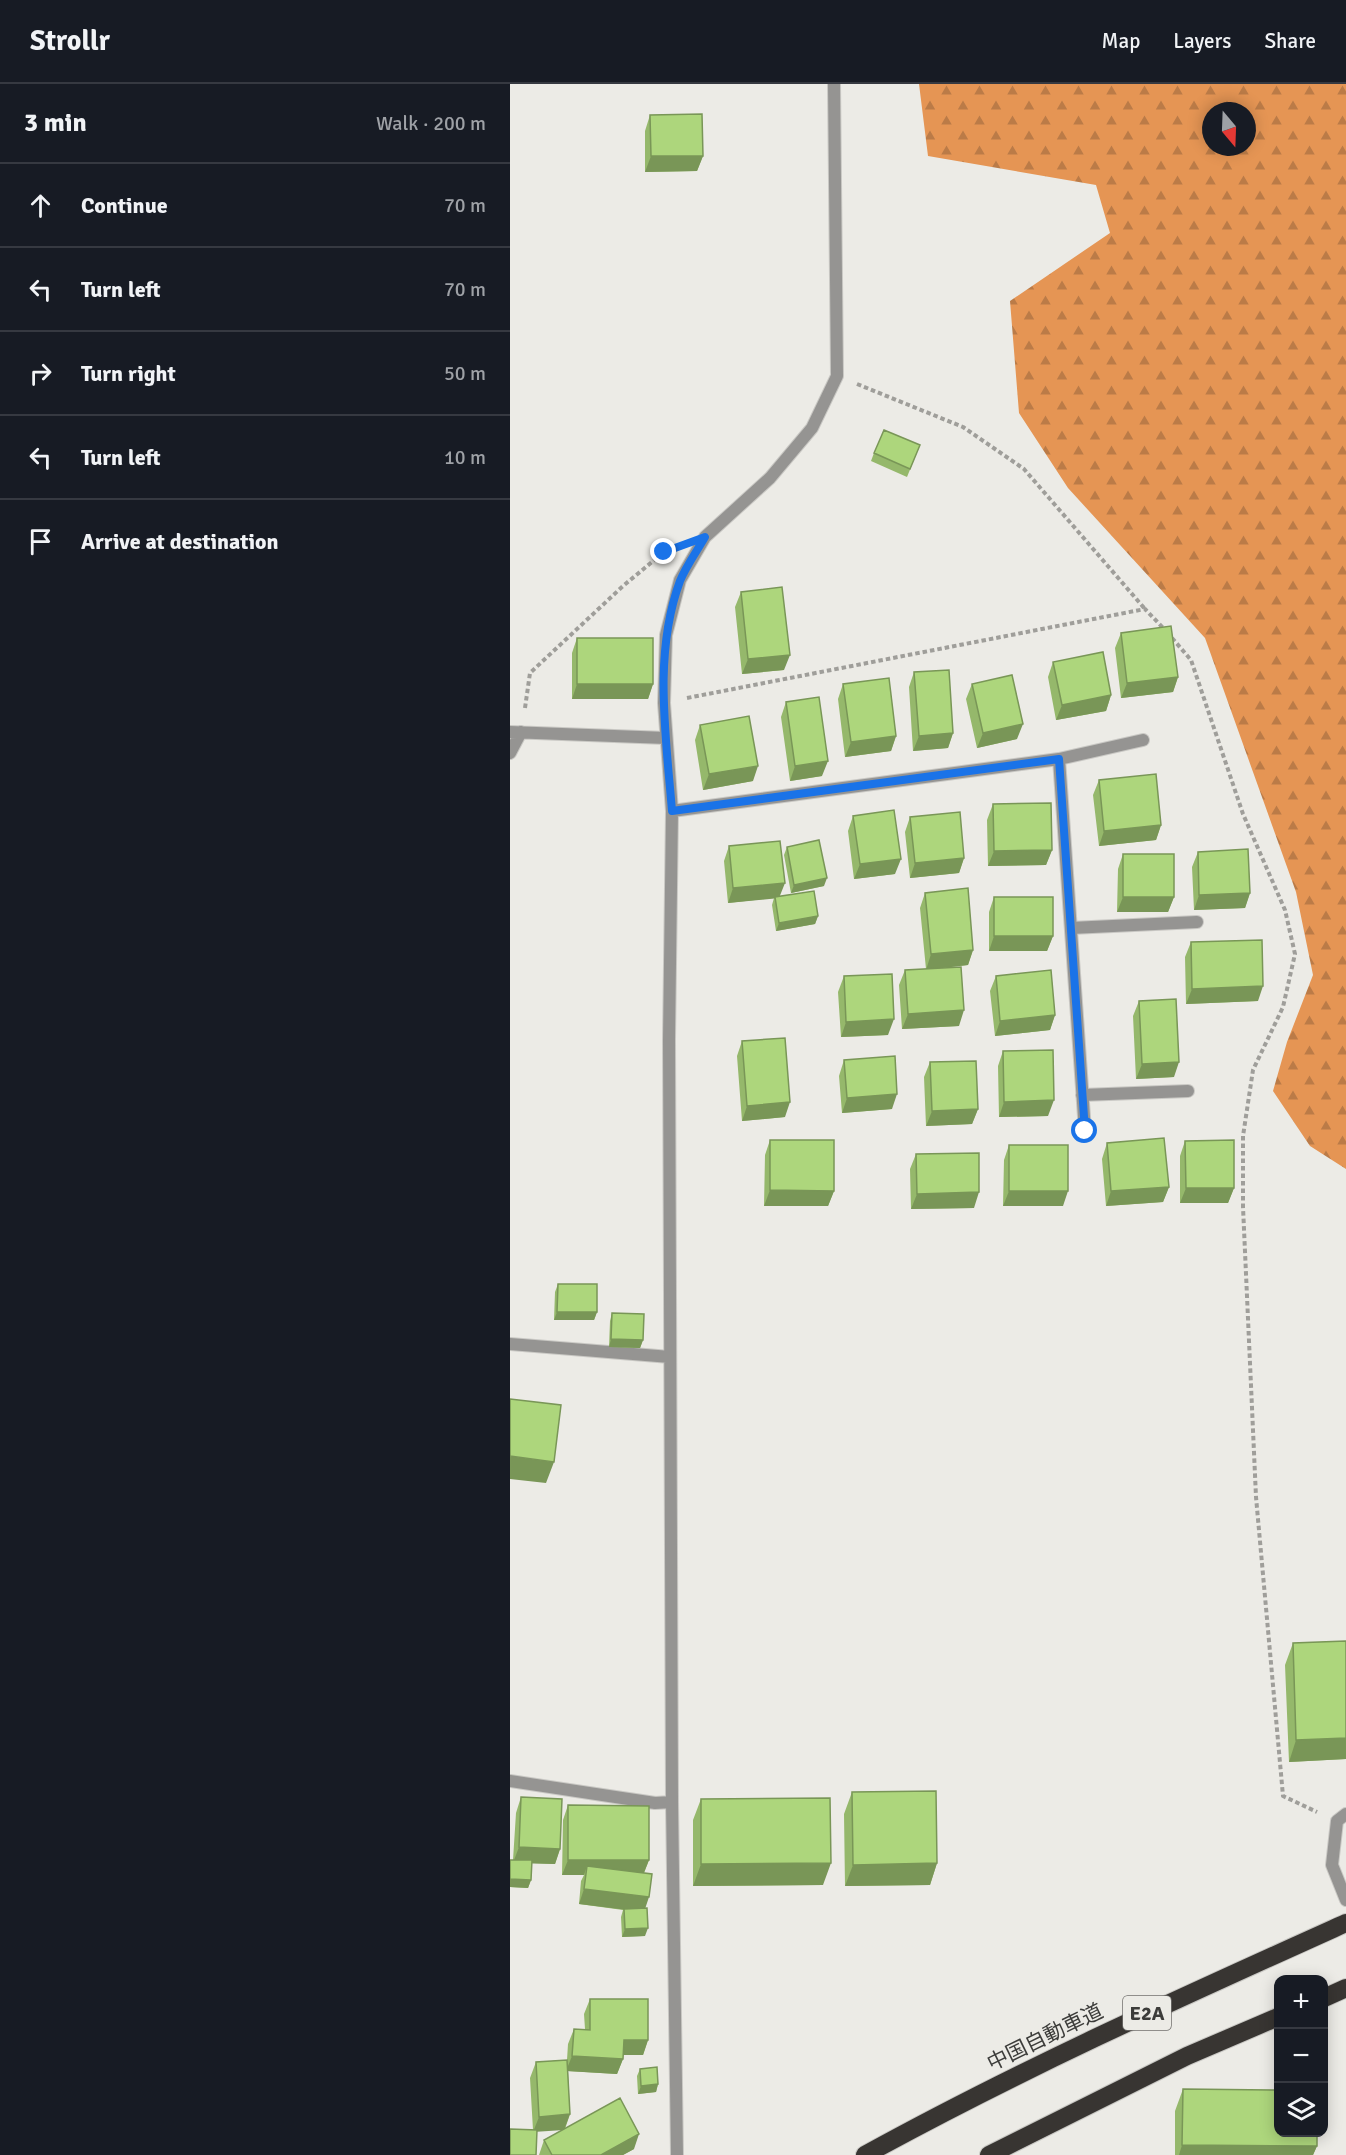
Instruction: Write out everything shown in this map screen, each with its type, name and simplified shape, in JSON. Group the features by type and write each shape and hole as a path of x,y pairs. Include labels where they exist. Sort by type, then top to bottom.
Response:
{"highway":[{"name":"中国自動車道","path":"865,2155 951,2108 1160,2007 1346,1923"},
{"path":"1328,1996 1346,1988"},
{"name":"E2A","path":"989,2155 1187,2056 1274,2019"}],"street":[{"path":"674,2154 669,1040 672,811 664,703 666,635 680,580 705,537 770,478 812,428 837,376 834,84"},
{"path":"510,753 515,732 666,738"},
{"path":"672,811 1059,759 1143,740"},
{"path":"1059,759 1085,1131"},
{"path":"1071,928 1197,922"},
{"path":"1082,1095 1188,1091"},
{"path":"510,1344 670,1357"},
{"path":"510,1781 655,1803 672,1802"},
{"path":"1341,1817 1332,1866 1346,1900"}],"path":[{"path":"837,376 963,427 1024,470 1191,660 1242,814 1285,910 1294,954 1283,1007 1253,1070 1243,1136 1243,1207 1256,1497 1283,1796 1341,1817"},
{"path":"515,732 530,673 623,586 664,552 705,537"},
{"path":"664,703 1145,609"}],"green space":[{"path":"919,84 1346,84 1346,1169 1310,1146 1273,1091 1287,1042 1313,975 1296,892 1205,638 1068,488 1019,413 1010,301 1110,233 1096,185 928,156"}],"building":[{"path":"702,114 703,156 651,156 650,115"},
{"path":"884,430 920,445 910,469 874,453"},
{"path":"782,587 790,655 748,659 741,592"},
{"path":"1171,626 1178,677 1127,683 1121,633"},
{"path":"577,638 653,638 653,684 577,684"},
{"path":"1103,652 1111,695 1062,705 1053,662"},
{"path":"949,670 953,733 919,736 914,672"},
{"path":"1012,675 1023,724 983,733 972,684"},
{"path":"889,678 896,736 851,742 843,684"},
{"path":"819,697 828,761 795,766 786,702"},
{"path":"749,716 758,766 709,774 700,725"},
{"path":"1156,774 1161,825 1104,831 1099,780"},
{"path":"1051,803 1052,850 994,851 993,804"},
{"path":"894,810 901,859 860,864 853,816"},
{"path":"960,812 964,858 915,863 910,817"},
{"path":"819,840 827,878 794,885 787,847"},
{"path":"780,841 785,883 733,888 729,846"},
{"path":"1248,849 1250,893 1199,895 1198,852"},
{"path":"1123,854 1174,854 1174,897 1123,897"},
{"path":"968,888 973,950 931,954 925,893"},
{"path":"814,891 818,916 779,923 775,897"},
{"path":"994,897 1053,897 1053,936 994,936"},
{"path":"1262,940 1263,986 1192,989 1191,942"},
{"path":"961,967 964,1010 908,1014 905,970"},
{"path":"1051,970 1055,1015 1000,1021 996,976"},
{"path":"892,974 894,1019 846,1022 844,976"},
{"path":"1176,999 1179,1062 1142,1064 1139,1001"},
{"path":"785,1038 790,1102 747,1106 742,1041"},
{"path":"1053,1050 1054,1100 1004,1102 1003,1051"},
{"path":"895,1056 897,1094 847,1098 844,1060"},
{"path":"976,1061 978,1109 932,1111 930,1062"},
{"path":"1164,1138 1169,1187 1111,1191 1107,1143"},
{"path":"770,1140 834,1140 834,1191 770,1190"},
{"path":"1234,1140 1234,1188 1186,1188 1185,1141"},
{"path":"1009,1145 1068,1145 1068,1191 1009,1191"},
{"path":"979,1153 979,1192 917,1194 916,1154"},
{"path":"558,1284 597,1284 597,1312 557,1312"},
{"path":"612,1313 644,1314 643,1340 611,1339"},
{"path":"510,1399 561,1405 554,1462 510,1456"},
{"path":"1346,1641 1346,1738 1296,1740 1293,1643"},
{"path":"936,1791 937,1863 853,1865 852,1792"},
{"path":"521,1797 562,1799 560,1849 519,1847"},
{"path":"830,1798 831,1863 701,1864 701,1799"},
{"path":"568,1805 649,1806 649,1860 568,1860"},
{"path":"510,1860 532,1860 531,1880 510,1879"},
{"path":"587,1866 652,1874 649,1897 584,1889"},
{"path":"647,1908 648,1928 625,1929 624,1909"},
{"path":"590,1999 648,1999 648,2040 624,2040 623,2059 572,2056 574,2029 590,2030"},
{"path":"567,2060 570,2114 539,2117 536,2062"},
{"path":"657,2067 658,2084 641,2086 640,2069"},
{"path":"1183,2089 1274,2090 1274,2137 1317,2137 1317,2146 1182,2145"},
{"path":"620,2098 639,2134 601,2155 552,2155 544,2140"},
{"path":"510,2129 537,2130 536,2155 510,2155"}],"route":[{"path":"664,552 705,537 680,580 666,635 664,703 672,811 1059,759 1085,1131"}]}
